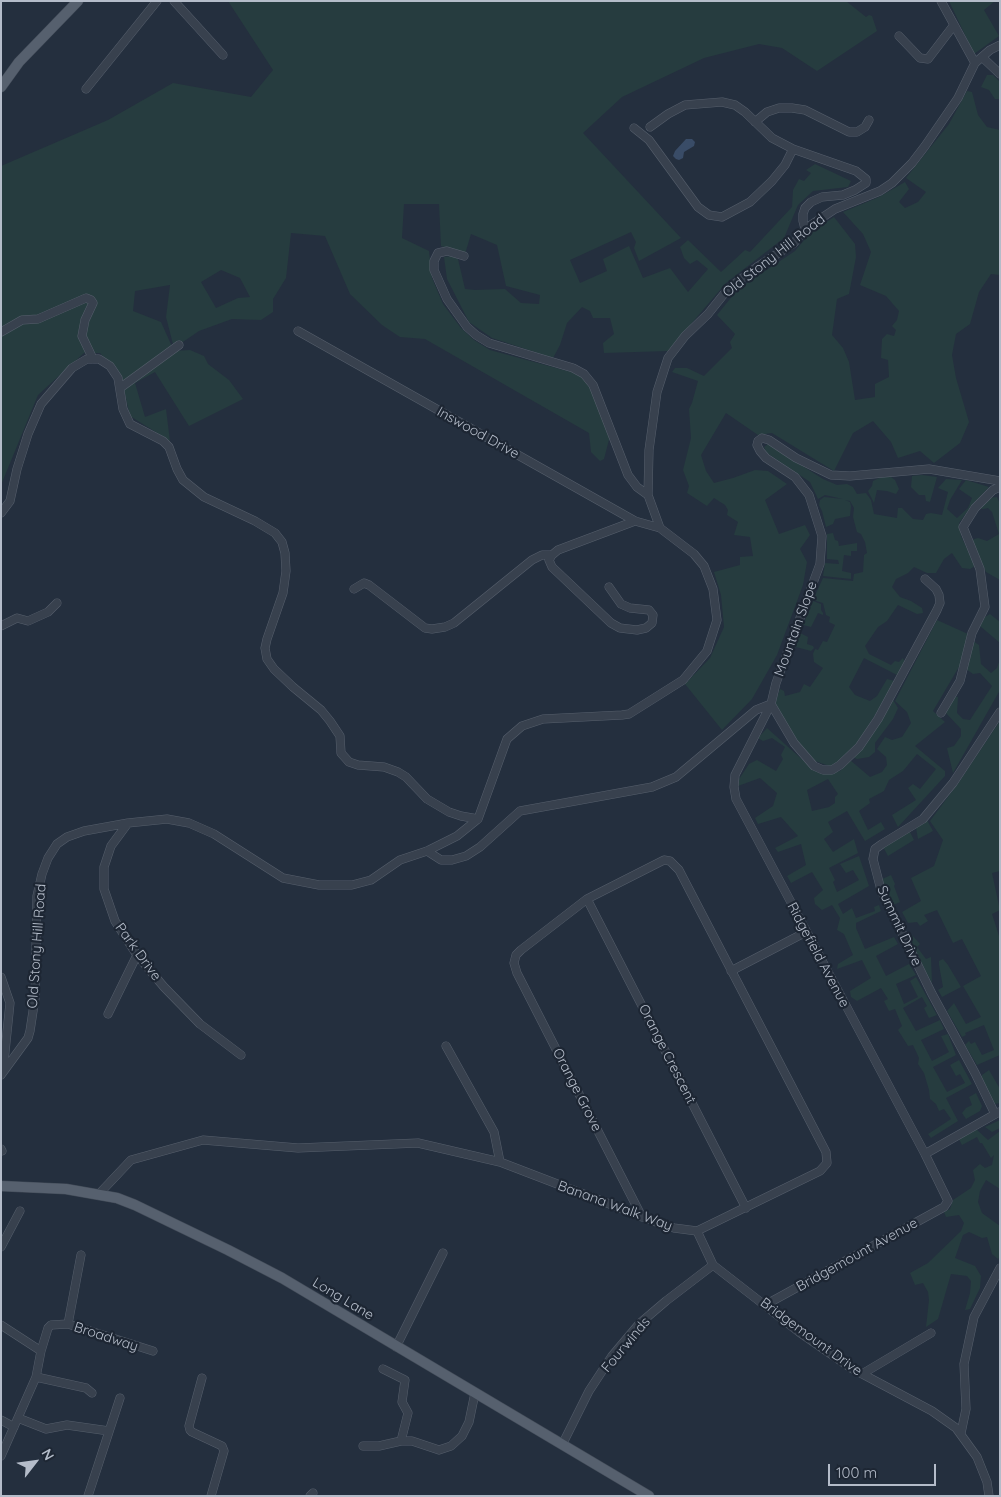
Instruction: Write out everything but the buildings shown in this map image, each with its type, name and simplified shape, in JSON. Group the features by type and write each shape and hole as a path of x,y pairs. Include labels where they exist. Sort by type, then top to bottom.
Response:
{"main road":[{"path":"1,87 19,62 78,1"},
{"name":"Long Lane","path":"1,1186 66,1189 117,1198 135,1205 282,1278 648,1496"}],"street":[{"path":"86,88 157,1"},
{"path":"174,1 223,54"},
{"path":"941,1 975,63"},
{"path":"899,36 920,58 928,58 954,25"},
{"name":"Old Stony Hill Road","path":"660,528 648,495 649,450 657,392 668,358 685,336 708,314 728,289 794,243 805,229 835,209 880,191 892,183 912,163 925,146 958,98 975,63 1000,44"},
{"path":"982,57 1000,74"},
{"path":"650,127 685,105 722,102 735,105 772,138 793,150 856,170 866,179 866,183 855,190 843,195 822,197 811,202 804,208 802,221 805,229"},
{"path":"754,122 767,112 779,108 805,110 849,132 857,132 865,127 869,120"},
{"path":"634,128 649,140 698,207 709,215 722,217 750,202 785,165 793,150"},
{"path":"464,256 447,251 438,253 434,261 434,270 446,299 467,326 476,335 489,343 572,368 584,374 593,384 628,475 648,495"},
{"path":"1,332 22,320 38,319 86,298 93,303 84,320 82,336 93,359"},
{"name":"Inswood Drive","path":"298,331 635,521 660,528"},
{"path":"120,388 180,345"},
{"path":"1,513 10,501 17,469 28,434 41,404 72,368 87,359 99,359 110,366 118,378 123,409 130,424 162,441 169,447 176,469 184,480 204,497 255,521 275,533 282,542 286,570 283,593 265,648 267,659 274,669 321,710 330,721 340,736 341,753 349,762 358,765 384,767 398,772 427,799 450,812 478,819 507,739 522,726 544,719 629,714 683,680 707,652 717,620 713,589 704,566 694,554 660,528"},
{"name":"Mountain Slope","path":"771,704 776,683 820,564 822,536 810,495 795,477 766,458 757,445 758,440 762,438 769,440 796,458 831,475 850,476 929,469 1000,480"},
{"path":"941,713 960,681 972,632 985,607 980,569 963,526 975,508 993,490 1000,487"},
{"path":"609,587 621,604 630,608 649,610 653,615 652,623 646,628 637,630 620,628 611,623 552,566 549,560 558,550 635,521"},
{"path":"354,589 364,583 369,585 425,628 445,627 454,623 532,560 542,555 552,555"},
{"path":"427,851 441,860 452,860 466,856 480,847 520,811 652,786 676,777 756,710 771,704 794,743 814,766 823,770 832,770 859,747 878,719 937,610 940,603 939,595 926,579"},
{"path":"1,626 17,618 28,621 48,612 57,603"},
{"name":"Ridgefield Avenue","path":"771,704 735,775 736,799 925,1154 948,1203"},
{"name":"Summit Drive","path":"997,1113 932,994 881,890 873,859 875,849 923,819 953,783 1000,712"},
{"name":"Old Stony Hill Road","path":"2,1074 28,1038 30,1031 35,998 37,896 48,858 57,844 68,837 84,831 128,823 167,819 189,823 214,834 283,878 319,885 352,885 371,880 400,860 427,851 457,836 478,819"},
{"name":"Park Drive","path":"128,823 111,846 104,867 104,889 115,921 137,955 164,987 200,1024 241,1055"},
{"path":"587,899 659,861 670,861 679,870 828,1158 827,1163 820,1171 697,1231"},
{"name":"Orange Grove","path":"587,899 521,950 516,955 514,963 517,973 642,1217"},
{"name":"Orange Crescent","path":"587,899 746,1208"},
{"path":"731,971 806,932"},
{"path":"108,1014 137,955"},
{"path":"1,977 10,1004 2,1074"},
{"path":"446,1046 494,1132 500,1162"},
{"path":"925,1154 997,1113"},
{"name":"Banana Walk Way","path":"98,1195 131,1160 203,1140 298,1148 418,1143 500,1162 642,1217 674,1228 697,1231"},
{"name":"Bridgemount Avenue","path":"766,1305 944,1207 948,1203"},
{"path":"1,1247 20,1211"},
{"name":"Bridgemount Drive","path":"697,1231 713,1265 800,1332 851,1368 932,1412 962,1433 977,1457 987,1482 989,1496"},
{"path":"396,1347 443,1253"},
{"path":"68,1324 81,1255"},
{"name":"Fourwinds","path":"562,1445 589,1391 612,1356 640,1324 666,1301 713,1265"},
{"path":"962,1433 966,1409 964,1364 974,1317 1000,1268"},
{"name":"Broadway","path":"1,1456 36,1378 41,1351 50,1325 68,1324 153,1351"},
{"path":"1,1325 41,1351"},
{"path":"862,1374 931,1333"},
{"path":"383,1368 405,1380 402,1402 408,1414 402,1441"},
{"path":"36,1378 86,1388 92,1393"},
{"path":"202,1378 189,1426 192,1432 222,1446 224,1451 211,1496"},
{"path":"363,1446 379,1446 402,1441 438,1450 451,1446 462,1436 469,1422 475,1393"},
{"path":"88,1496 120,1398"},
{"path":"18,1418 46,1429 67,1424 109,1431"},
{"path":"1,1420 14,1427"}],"green space":[{"path":"228,1 846,1 866,17 872,16 877,31 817,71 782,48 759,44 704,58 622,97 583,133 681,238 639,261 634,248 636,242 631,232 570,260 580,283 607,271 603,259 629,246 643,278 670,268 688,292 708,269 697,260 690,264 684,258 680,247 688,240 721,272 745,250 750,252 792,207 793,190 799,179 804,181 811,173 806,170 815,164 851,181 848,187 813,191 798,205 784,238 726,283 668,351 604,353 603,343 614,334 610,318 593,318 590,311 582,307 567,323 560,345 553,358 492,338 469,322 447,279 444,257 452,256 458,259 465,289 505,289 521,303 539,304 540,295 506,286 497,245 471,234 465,254 441,246 439,204 404,204 402,238 429,251 432,278 443,304 461,328 474,340 490,350 571,372 582,377 591,387 610,436 604,459 600,461 591,452 589,433 425,339 400,337 382,325 350,294 325,236 291,233 286,278 273,299 273,312 261,320 232,319 199,331 174,348 166,317 170,285 135,291 133,311 161,322 174,351 190,350 204,356 208,364 229,380 243,399 189,426 155,372 135,383 145,417 166,409 170,441 130,416 121,377 100,353 84,353 38,395 1,485 1,166 108,120 173,83 251,97 273,70","holes":["221,270 240,278 250,297 238,298 216,308 201,282"]},
{"path":"949,1 995,1 984,10 999,36 974,54"},
{"path":"987,75 993,75 1000,82 1000,99 995,99 989,90 981,87"},
{"path":"967,91 972,92 978,115 987,127 1000,130 1000,275 991,274 979,292 970,324 956,334 952,355 956,378 969,422 960,443 934,463 920,451 898,458 891,442 873,421 853,433 834,471 772,433 758,435 726,413 701,455 706,471 714,483 755,470 768,471 787,484 765,500 779,534 805,525 810,535 800,549 807,562 803,585 777,655 752,699 722,730 685,684 710,658 724,627 721,595 714,572 740,565 740,557 753,556 750,537 734,535 738,522 727,515 728,510 725,505 714,498 707,506 687,493 689,486 683,470 691,438 689,409 698,381 672,372 675,368 687,368 704,376 732,348 730,342 735,334 717,315 738,289 795,251 811,232 834,217 855,244 856,257 849,294 837,299 832,335 843,348 849,362 855,400 875,397 875,384 889,377 888,360 881,358 882,339 887,334 894,336 896,330 892,326 897,320 899,311 886,296 860,285 871,252 863,234 843,212 879,197 905,182 909,189 899,202 905,208 918,202 926,192 906,178 949,124"},
{"path":"768,444 823,479 837,485 847,484 853,487 857,494 866,493 871,500 874,514 897,518 898,508 902,508 913,519 923,520 926,514 931,513 942,515 948,492 938,488 946,479 962,480 947,509 957,518 968,508 972,498 959,489 966,480 989,487 972,505 959,523 961,536 975,566 970,569 962,568 952,553 944,559 936,573 927,573 914,567 908,573 896,579 892,587 900,597 922,608 923,613 917,614 898,605 887,621 878,627 865,646 869,654 891,665 903,658 905,663 897,675 864,658 849,687 855,695 870,701 877,696 887,679 895,681 858,744 832,767 815,761 793,737 776,707 776,700 780,689 784,691 785,696 800,692 804,684 810,687 823,668 814,662 813,654 815,649 818,650 823,641 827,642 835,625 829,622 830,617 826,615 823,603 813,600 823,578 853,581 854,574 863,572 864,555 867,553 865,542 861,534 857,532 853,517 854,508 850,501 845,500 850,502 850,516 835,519 833,524 826,527 819,505 820,500 824,497 843,499 825,495 818,499 810,482 767,453 764,447"},
{"path":"912,476 937,477 930,502 926,501 925,495 919,495 911,487"},
{"path":"881,477 891,477 895,480 899,489 896,494 877,490 874,503 868,491 873,481"},
{"path":"997,497 1000,504 1000,580 986,572 971,540 978,538 987,541 999,534 992,512 988,508 979,508 988,498"},
{"path":"833,533 839,546 857,543 857,551 851,551 851,556 844,555 842,571 851,573 851,579 823,576 825,563 839,564 838,560 827,559 827,534"},
{"path":"813,601 821,604 823,615 818,613 811,627 803,625"},
{"path":"990,614 1000,622 1000,643 980,626 985,617"},
{"path":"937,620 968,634 963,660 933,711 945,722 915,746 945,771 945,776 898,827 892,815 916,800 908,788 913,784 920,789 936,769 917,754 903,771 889,780 884,791 869,799 870,803 859,811 868,830 881,822 885,829 865,841 847,811 828,822 833,832 824,839 833,852 854,839 858,853 829,868 835,880 833,882 837,892 859,880 853,870 846,873 840,864 859,856 869,886 838,904 843,914 852,908 856,918 875,911 874,907 879,905 881,911 856,923 856,928 865,949 894,937 898,944 876,956 886,976 909,964 916,975 896,984 904,1004 918,997 910,981 916,977 937,1015 929,1018 924,1008 927,1006 922,997 903,1008 916,1031 940,1020 944,1029 921,1040 932,1061 949,1052 941,1036 948,1034 956,1055 933,1067 947,1092 965,1083 960,1074 956,1076 950,1065 959,1060 972,1084 946,1098 958,1121 931,1138 928,1134 951,1119 944,1109 939,1111 936,1104 930,1099 924,1073 918,1064 919,1058 913,1045 908,1046 898,1030 902,1026 895,1009 889,1011 884,1001 888,999 881,988 857,1001 851,997 850,991 871,978 862,960 837,969 838,964 853,955 844,934 837,930 840,918 832,905 822,910 815,904 814,898 823,890 812,872 791,883 787,876 806,865 801,844 778,852 775,848 798,836 781,817 758,824 755,818 773,806 777,793 760,778 738,786 739,779 749,764 757,760 776,771 783,759 781,755 785,747 772,738 763,741 758,738 767,728 815,771 826,774 840,771 850,760 870,777 882,772 887,765 886,757 877,749 885,737 892,740 902,737 911,723 907,712 895,701","holes":["828,779 838,794 835,797 835,803 829,807 812,811 807,790"]},
{"path":"800,633 808,637 807,644 814,648 811,651 796,647 794,649"},
{"path":"973,641 979,645 981,664 991,673 997,668 1000,659 1000,690 953,773 947,748 954,746 961,736 961,729 945,712 954,696 958,697 957,713 963,719 970,720 992,686 980,673 973,674 966,669"},
{"path":"892,698 898,708 893,719 875,743 875,752 869,757 857,759 853,757 871,735"},
{"path":"1000,721 1000,871 992,873 1000,910 992,914 1000,939 1000,1055 977,1065 965,1045 969,1041 971,1044 975,1042 982,1055 994,1050 984,1025 965,1033 966,1035 962,1037 947,1011 954,1003 966,1024 981,1017 963,986 981,976 962,939 953,943 937,910 924,915 928,921 920,926 917,922 908,923 902,912 921,901 911,878 934,866 943,840 930,821"},
{"path":"927,820 933,831 918,839 916,828"},
{"path":"909,830 914,840 888,856 882,845"},
{"path":"891,875 900,902 891,906 880,880"},
{"path":"912,935 920,944 917,947 926,959 931,957 932,983 907,937"},
{"path":"943,959 961,987 942,997 938,990 943,987 939,961"},
{"path":"989,1070 1000,1089 1000,1103 994,1104 982,1079 982,1075"},
{"path":"976,1093 982,1106 980,1111 966,1119 962,1113 972,1105 969,1097"},
{"path":"1000,1120 1000,1128 992,1132 985,1127"},
{"path":"976,1129 988,1140 1000,1131 1000,1189 986,1180 980,1191 978,1202 982,1213 1000,1226 1000,1256 998,1259 992,1254 987,1237 982,1238 969,1232 963,1235 955,1258 975,1266 981,1276 980,1288 970,1309 965,1310 971,1281 967,1276 951,1274 938,1319 926,1327 928,1292 923,1283 915,1285 910,1273 928,1263 961,1231 964,1223 959,1215 946,1217 944,1212 950,1209 953,1200 971,1188 975,1180 973,1170 980,1164 985,1168 992,1165 994,1155 991,1158 977,1137 962,1145 959,1139"}],"water":[{"path":"686,139 692,139 695,142 694,146 684,152 683,158 676,159 673,156 675,151"}]}
